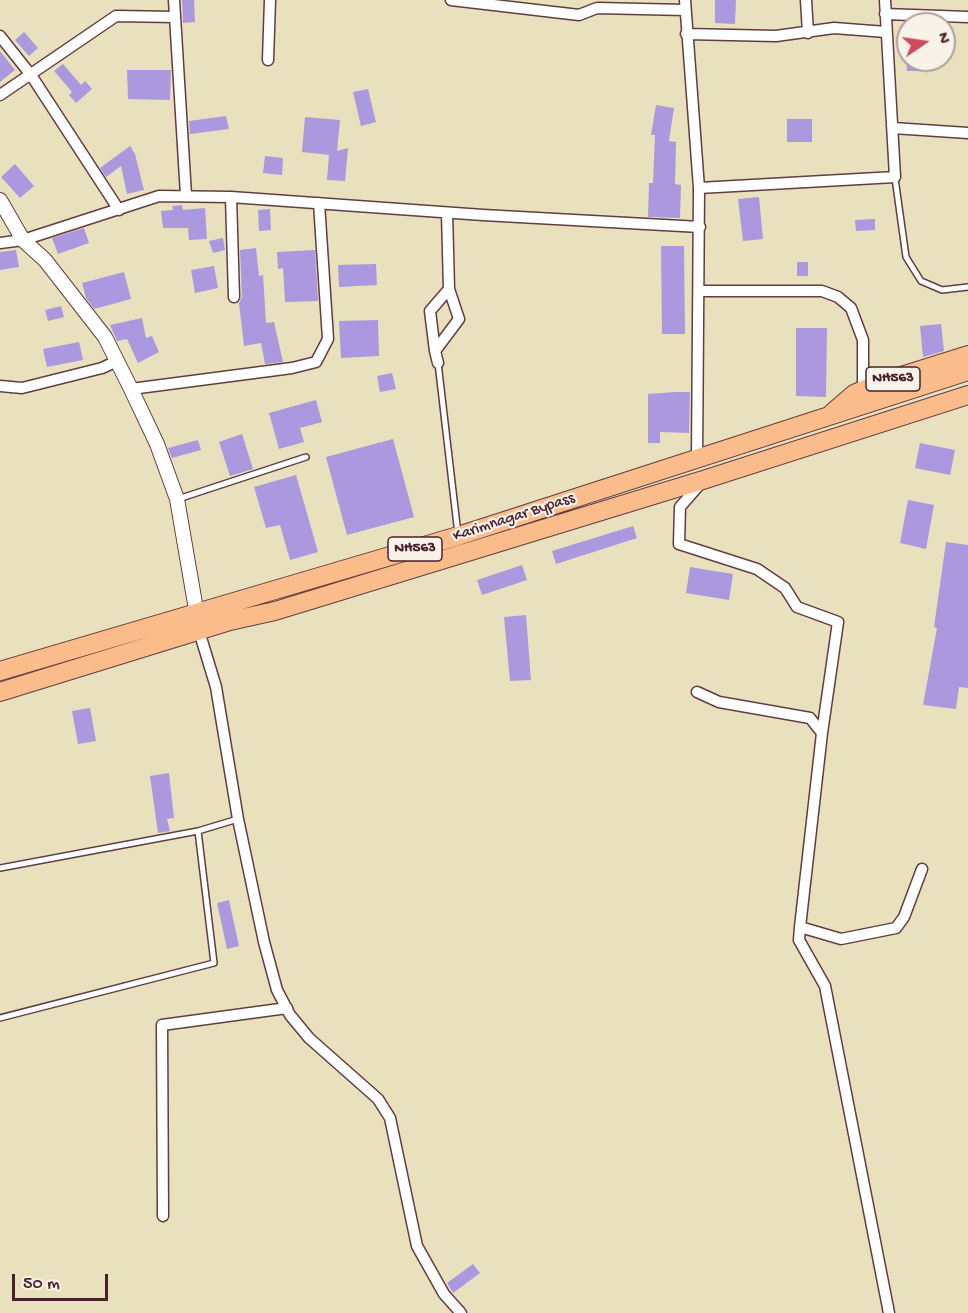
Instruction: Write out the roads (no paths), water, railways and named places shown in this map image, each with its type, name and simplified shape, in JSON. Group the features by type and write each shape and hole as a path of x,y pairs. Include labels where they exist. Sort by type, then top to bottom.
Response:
{"highway":[{"name":"NH563","path":"826,418 854,394 863,390 968,355"},
{"name":"Karimnagar Bypass","path":"0,671 458,536 968,371"},
{"name":"NH563","path":"0,692 230,621 275,611 703,480 968,395"}],"street":[{"path":"174,0 186,195"},
{"path":"268,60 270,0"},
{"path":"451,0 579,15 597,8 685,5 686,34 693,74 699,188 697,459"},
{"path":"806,0 808,33"},
{"path":"699,188 895,177 885,0"},
{"path":"885,14 968,18"},
{"path":"0,95 116,16 175,17"},
{"path":"686,34 776,36 834,28 886,32"},
{"path":"0,36 31,75 119,210"},
{"path":"893,128 968,133"},
{"path":"0,243 23,240 159,196 186,195 700,227"},
{"path":"231,197 234,297"},
{"path":"0,200 23,240 45,260 105,337 157,444 177,499 196,612 216,687 238,819 264,942 278,990 286,1008 309,1038 378,1099 390,1118 417,1246 444,1294 461,1313"},
{"path":"131,389 292,368 316,362 328,339 319,203"},
{"path":"435,351 459,319 449,289 447,213"},
{"path":"438,363 430,311 449,289"},
{"path":"699,291 822,291 838,297 850,308 863,340 863,390"},
{"path":"0,386 22,388 102,368 117,361"},
{"path":"703,480 680,507 679,544 757,569 785,588 797,607 838,622 822,733 799,940 825,986 890,1313"},
{"path":"696,692 719,702 810,718 822,733"},
{"path":"800,927 841,939 896,928 904,917 922,869"},
{"path":"163,1216 162,1025 286,1008"}],"lane":[{"path":"895,177 906,257 921,281 942,290 968,286"},
{"path":"438,363 458,536"},
{"path":"177,499 306,457"},
{"path":"0,868 198,831 238,819"},
{"path":"0,1018 214,963 198,831"}]}
